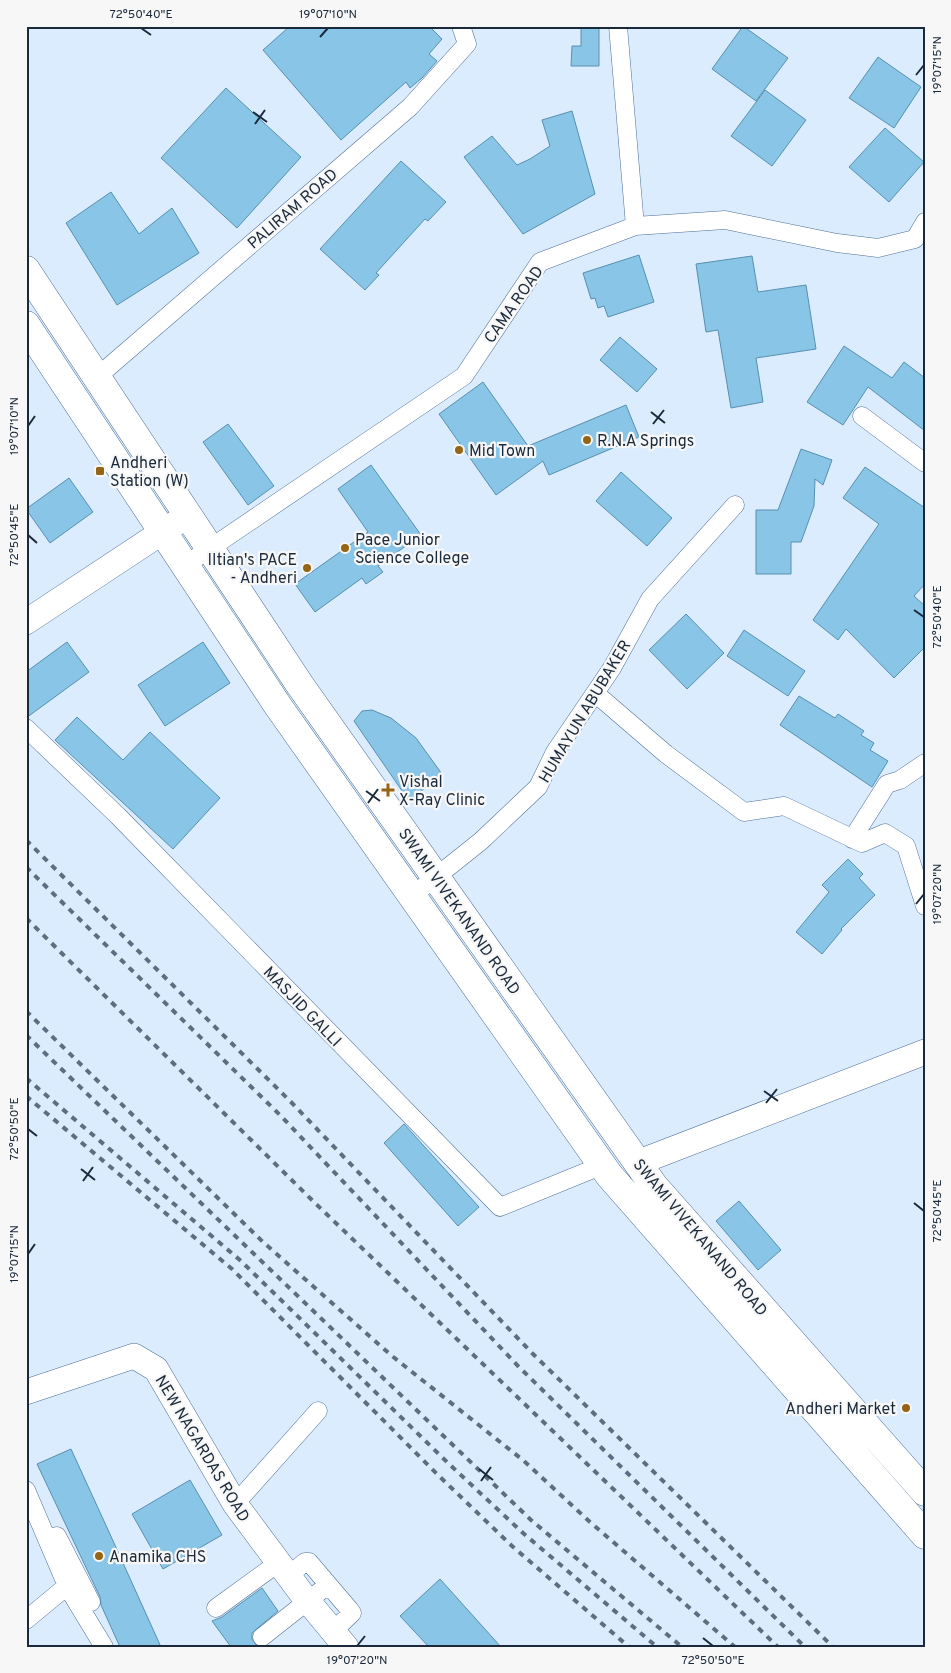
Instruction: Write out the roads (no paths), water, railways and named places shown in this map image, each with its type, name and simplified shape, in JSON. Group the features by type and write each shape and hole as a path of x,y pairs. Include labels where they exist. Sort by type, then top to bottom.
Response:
{"main road":[{"name":"SWAMI VIVEKANAND ROAD","path":"26,270 300,685 637,1163 654,1186 925,1492"},
{"name":"SWAMI VIVEKANAND ROAD","path":"26,325 278,706 603,1165 925,1535"},
{"path":"26,622 188,515"},
{"path":"637,1163 925,1052"},
{"name":"NEW NAGARDAS ROAD","path":"34,1389 134,1356 156,1370 235,1504 339,1639"}],"street":[{"name":"PALIRAM ROAD","path":"96,377 410,107 467,44 461,26"},
{"path":"618,26 635,226"},
{"name":"CAMA ROAD","path":"184,566 464,376 540,262 635,226 725,220 837,243 878,248 914,239 925,222"},
{"path":"862,416 925,463"},
{"name":"HUMAYUN ABUBAKER","path":"412,896 481,841 538,787 555,752 595,693 650,599 735,505"},
{"path":"595,693 666,754 744,812 784,806 862,843 885,833 906,846 925,906"},
{"name":"MASJID GALLI","path":"26,728 118,816 500,1207 603,1165"},
{"path":"852,838 887,784 900,780 925,763"},
{"path":"235,1504 318,1410"},
{"path":"26,1486 37,1486 56,1534 91,1602"},
{"path":"26,1490 67,1586 104,1647"},
{"path":"262,1637 305,1562 309,1562 352,1614 339,1639"},
{"path":"216,1608 294,1583 325,1581"},
{"path":"26,1620 67,1586"}],"railway":[{"path":"26,840 291,1102 532,1353 833,1647"},
{"path":"26,867 280,1115 519,1367 805,1647"},
{"path":"26,918 315,1203 778,1647"},
{"path":"26,1011 263,1242 392,1356 524,1461 590,1522 735,1647"},
{"path":"26,1035 531,1520 682,1647"},
{"path":"26,1078 241,1261 448,1463 523,1533 657,1647"},
{"path":"26,1096 232,1269 438,1475 512,1546 629,1647"}],"place":[{"name":"R.N.A Springs","path":"587,440"},
{"name":"Mid Town","path":"459,450"},
{"name":"Andheri Station (W)","path":"100,471"},
{"name":"Pace Junior Science College","path":"345,548"},
{"name":"IItian's PACE - Andheri","path":"307,568"},
{"name":"Vishal X-Ray Clinic","path":"388,790"},
{"name":"Andheri Market","path":"906,1408"},
{"name":"Anamika CHS","path":"99,1556"}]}
